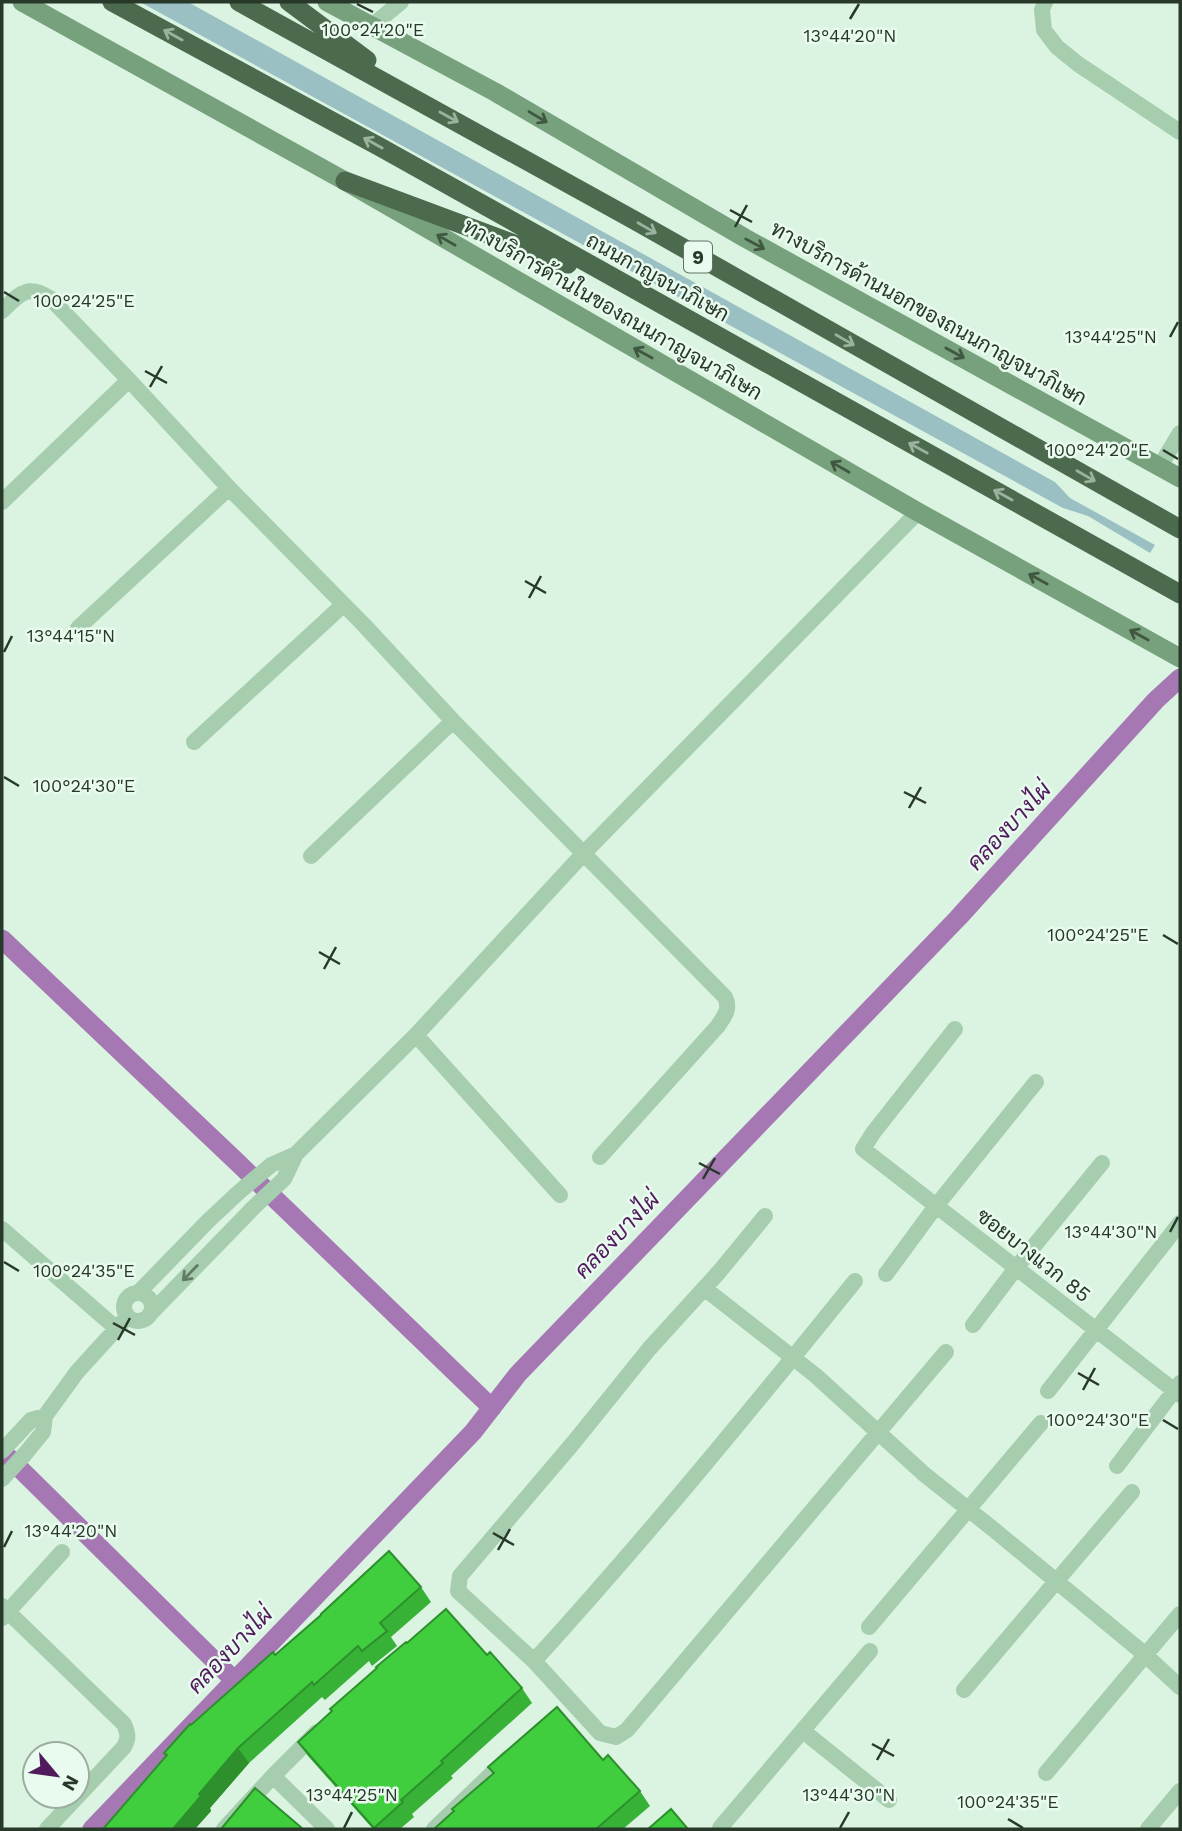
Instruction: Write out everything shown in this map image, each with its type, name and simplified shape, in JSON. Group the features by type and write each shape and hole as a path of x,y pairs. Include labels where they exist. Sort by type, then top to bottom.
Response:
{"highway":[{"name":"ถนนกาญจนาภิเษก","path":"112,2 380,148 1180,594"},
{"name":"ถนนกาญจนาภิเษก","path":"239,2 1180,529"},
{"path":"289,2 420,101"},
{"path":"345,181 624,285"}],"main road":[{"name":"ทางบริการด้านในของถนนกาญจนาภิเษก","path":"22,2 345,181 918,512 1180,658"},
{"name":"ทางบริการด้านนอกของถนนกาญจนาภิเษก","path":"327,2 495,92 745,238 1180,478"}],"street":[{"path":"373,25 401,2"},
{"path":"1045,2 1042,10 1044,30 1056,47 1180,132"},
{"path":"2,311 19,295 30,290 39,291 51,299 453,721 725,996 729,1004 726,1015 717,1027 600,1157"},
{"path":"2,502 129,380"},
{"path":"1160,466 1180,433"},
{"path":"78,628 229,488"},
{"path":"121,1322 145,1320 255,1206 284,1180 296,1154 416,1035 583,853 918,512"},
{"path":"194,742 343,605"},
{"path":"311,856 453,721"},
{"name":"ซอยบางแวก 85","path":"955,1029 863,1149 1095,1329 1178,1389"},
{"path":"416,1035 560,1195"},
{"path":"886,1274 936,1206 1036,1083"},
{"path":"138,1293 239,1192 271,1165 296,1154"},
{"path":"973,1325 1102,1163"},
{"path":"765,1216 649,1349 460,1576 458,1591 534,1661 600,1733 616,1737 627,1730 946,1352"},
{"path":"208,1221 224,1238"},
{"path":"1048,1391 1180,1223"},
{"path":"2,1229 121,1322"},
{"path":"534,1661 673,1503 855,1281"},
{"path":"704,1288 816,1375 924,1474 1056,1581 1180,1687"},
{"path":"2,1479 43,1432 45,1416 77,1372 121,1322 124,1303 130,1295 143,1294 150,1299 151,1313"},
{"path":"1117,1466 1178,1389"},
{"path":"6,1447 31,1420 45,1416"},
{"path":"869,1627 1041,1423"},
{"path":"964,1690 1132,1492"},
{"path":"47,1829 124,1748 128,1739 124,1724 4,1612 62,1552"},
{"path":"1046,1773 1180,1614"},
{"path":"721,1829 870,1651"},
{"path":"224,1829 327,1723"},
{"path":"803,1731 889,1800"},
{"path":"434,1829 519,1747"},
{"path":"273,1776 327,1829"},
{"path":"1148,1829 1180,1791"}],"shaded area":[{"path":"140,2 188,2 1055,482 1070,498 1155,545 1150,553 1088,516 1063,508"}],"building":[{"path":"389,1551 421,1587 380,1623 387,1631 362,1651 358,1646 314,1685 312,1682 238,1748 173,1829 103,1829 190,1724 273,1652 275,1655"},
{"path":"446,1609 487,1655 490,1652 522,1688 441,1761 443,1763 374,1828 298,1742 376,1667"},
{"path":"557,1707 603,1760 608,1755 640,1791 596,1829 434,1829 454,1811 452,1809 494,1773 488,1767"},
{"path":"255,1788 303,1829 221,1829"},
{"path":"671,1809 688,1829 648,1829"}],"waterway":[{"name":"คลองบางไผ่","path":"92,1829 473,1432 518,1374 958,918 1156,700 1180,678"},
{"path":"2,939 492,1408"},
{"path":"2,1451 235,1681"}]}
